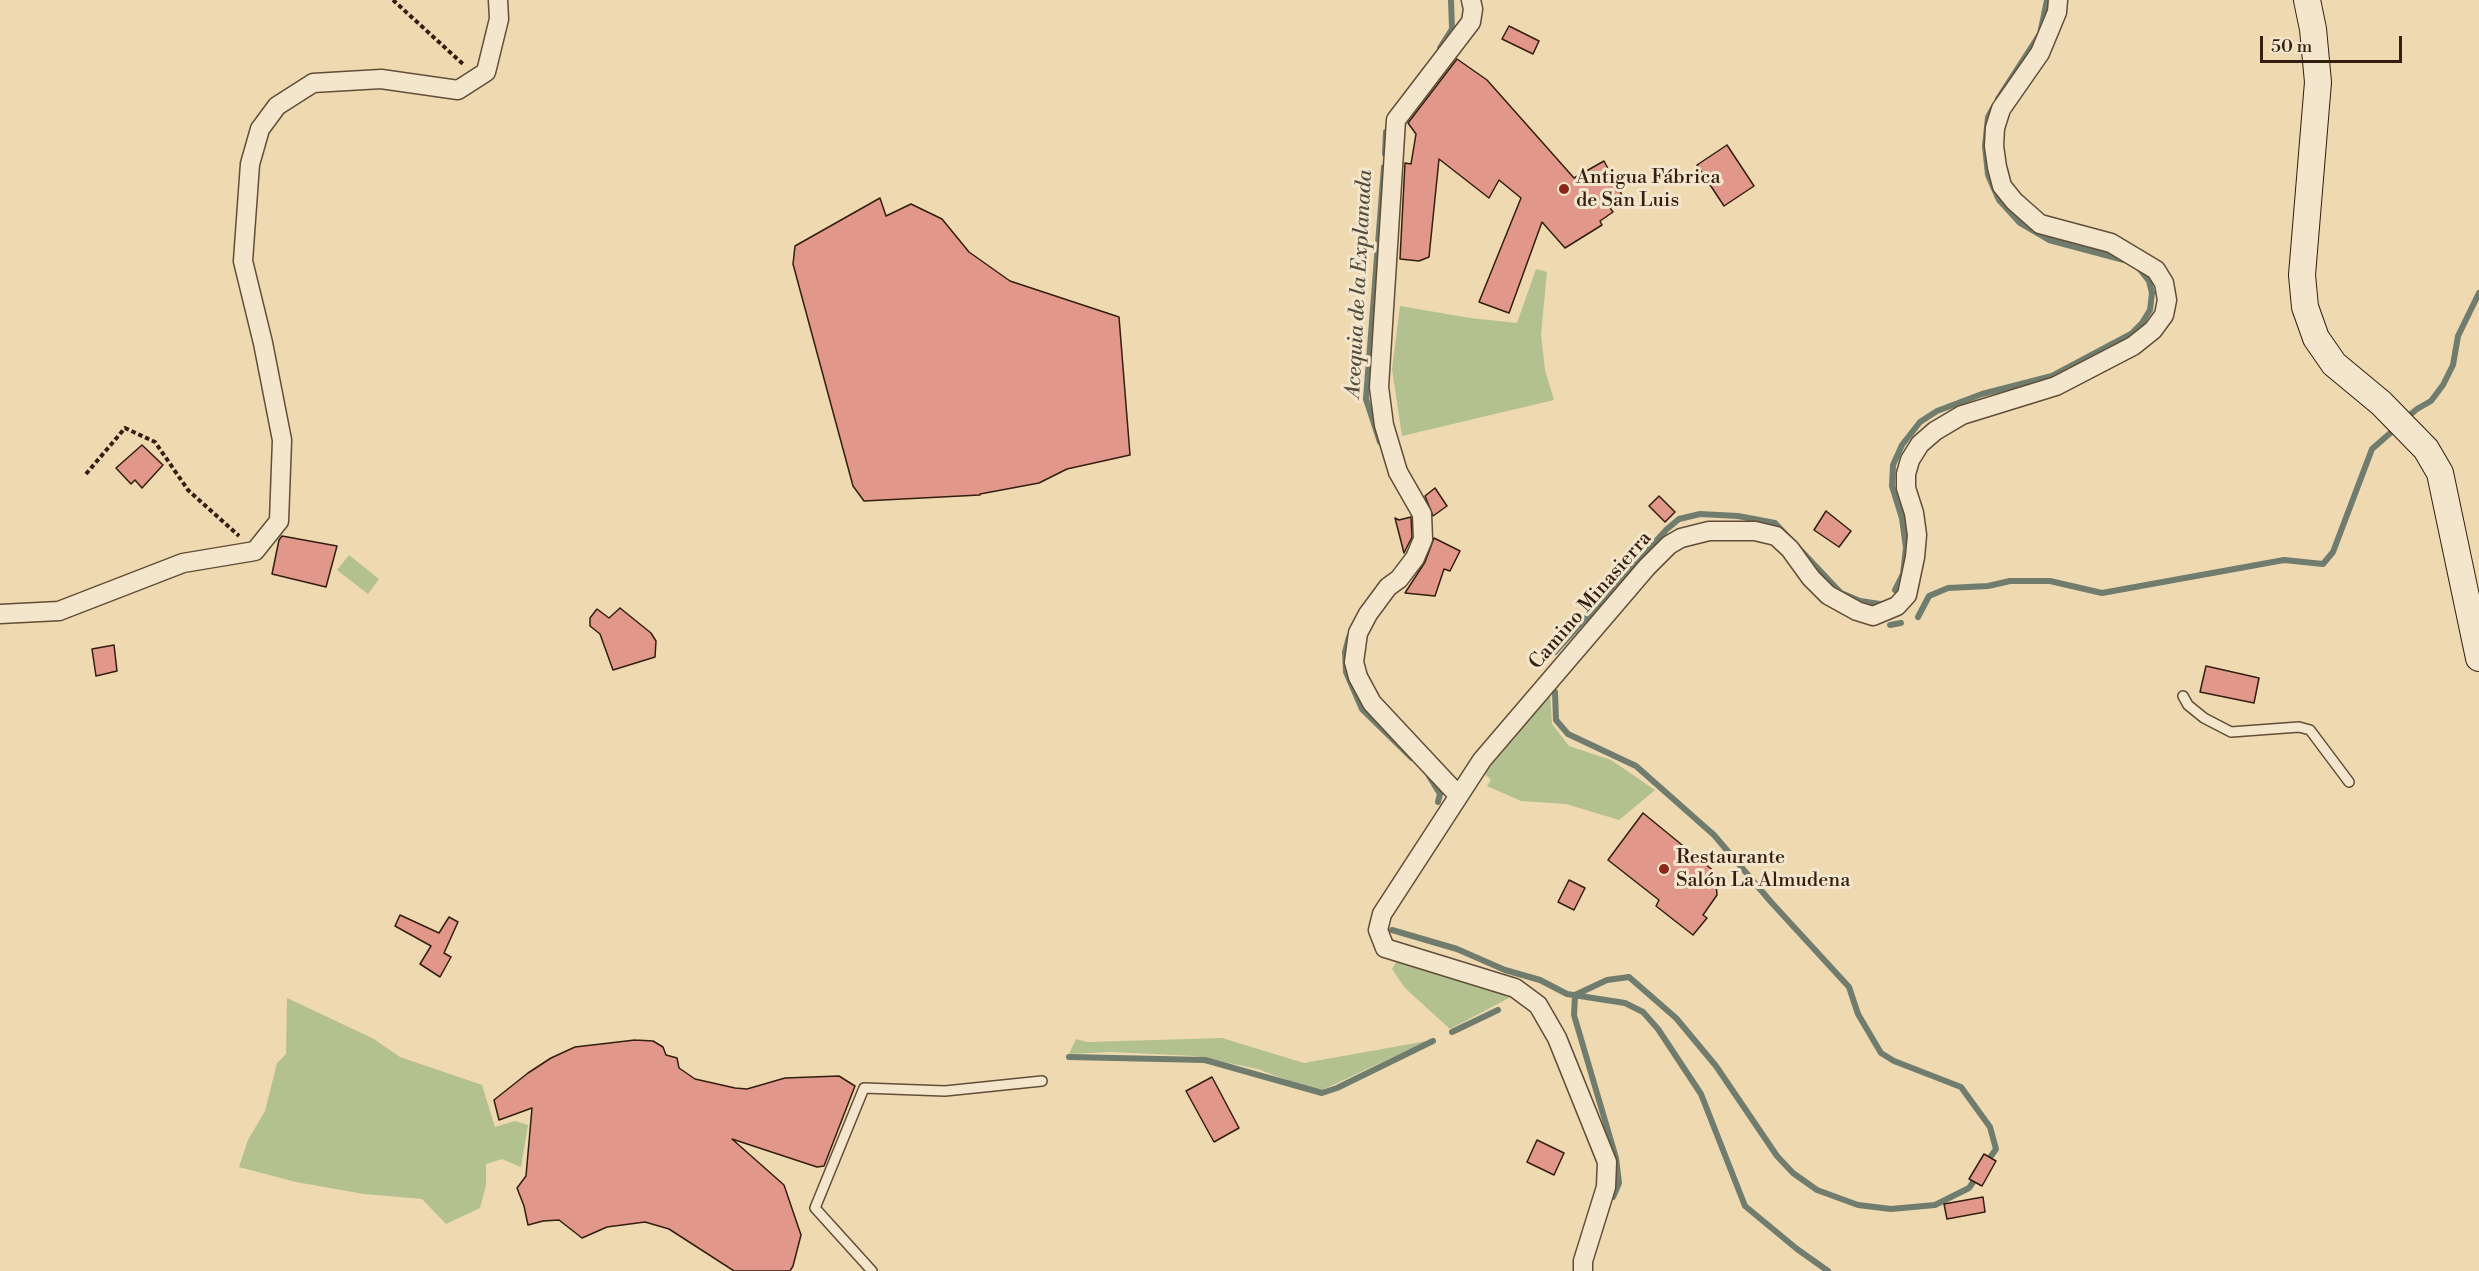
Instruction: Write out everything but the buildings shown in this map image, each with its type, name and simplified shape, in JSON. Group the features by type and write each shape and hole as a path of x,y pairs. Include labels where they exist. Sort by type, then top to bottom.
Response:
{"main road":[{"path":"2307,0 2313,29 2318,82 2302,275 2305,307 2316,338 2334,364 2381,403 2426,449 2440,473 2479,658"}],"street":[{"path":"0,615 59,611 183,563 255,551 279,521 282,440 263,343 243,261 250,164 260,129 277,105 313,83 381,79 458,90 486,72 499,19 498,0"},
{"path":"1458,795 1372,703 1358,677 1354,662 1358,633 1368,614 1388,586 1399,579 1415,558 1424,539 1422,514 1398,472 1384,425 1378,387 1396,120 1471,22 1472,0"},
{"name":"Camino Minasierra","path":"1583,1271 1583,1261 1606,1187 1607,1162 1557,1038 1538,1005 1515,988 1385,948 1378,930 1382,914 1482,760 1669,545 1695,533 1709,531 1755,531 1776,536 1790,549 1811,578 1828,595 1857,611 1873,616 1897,606 1906,595 1916,557 1917,535 1914,513 1906,488 1906,474 1910,460 1920,444 1935,431 1962,415 2056,386 2133,346 2153,330 2164,315 2168,300 2164,283 2156,270 2111,243 2040,224 2014,201 2002,186 1994,146 1995,128 2001,109 2040,53 2057,12 2058,0"}],"lane":[{"path":"2183,696 2188,705 2204,718 2231,732 2299,727 2310,730 2349,782"},
{"path":"872,1271 815,1208 864,1088 945,1091 1042,1081"}],"path":[{"path":"393,0 478,78"},
{"path":"86,474 125,428 155,442 188,490 255,551"}],"green space":[{"path":"1536,269 1547,272 1541,334 1545,370 1554,400 1402,436 1392,369 1400,306 1470,318 1517,323"},
{"path":"349,555 379,579 368,594 337,570"},
{"path":"1550,692 1552,724 1569,746 1611,760 1655,790 1619,820 1566,804 1521,801 1487,786 1491,780 1484,773"},
{"path":"1396,962 1409,962 1488,986 1511,997 1450,1029 1405,988 1392,969"},
{"path":"287,998 374,1039 400,1057 482,1085 495,1127 515,1121 528,1125 521,1167 502,1159 486,1164 486,1185 480,1208 446,1224 422,1199 364,1194 296,1182 239,1167 248,1140 265,1111 277,1063 286,1054"},
{"path":"1222,1038 1304,1063 1427,1041 1322,1090 1297,1084 1258,1069 1195,1056 1111,1052 1069,1054 1076,1039 1087,1042"}],"waterway":[{"name":"Acequia de la Explanada","path":"1440,48 1452,29 1451,0"},
{"path":"1998,99 2040,34 2047,0"},
{"path":"1993,108 1988,117 1985,146 1988,175 1999,200 2020,223 2049,240 2124,260"},
{"name":"Acequia de la Explanada","path":"1385,154 1386,132"},
{"name":"Acequia de la Explanada","path":"1380,442 1366,399 1384,167"},
{"path":"1895,590 1903,574 1906,548 1902,518 1892,486 1893,465 1902,445 1920,422 1937,411 1982,394 2052,376 2131,334 2150,310 2152,293 2149,281 2138,267"},
{"path":"2405,419 2431,401 2443,385 2453,365 2458,336 2479,293"},
{"path":"1918,617 1929,596 1948,588 1988,586 2010,581 2050,581 2102,593 2284,560 2323,564 2333,552 2372,449 2396,428"},
{"path":"1555,652 1667,529 1679,519 1700,514 1738,516 1775,523 1841,593 1860,601 1880,604"},
{"path":"1890,625 1901,623"},
{"name":"Acequia de la Explanada","path":"1349,637 1345,652 1346,672 1362,709 1412,758"},
{"path":"1555,692 1556,720 1568,734 1636,766 1714,835 1771,902 1849,987 1858,1014 1881,1053 1894,1061 1961,1087 1990,1127 1996,1149 1987,1162"},
{"name":"Acequia de la Explanada","path":"1429,776 1440,794 1438,802"},
{"path":"1392,930 1457,949 1505,970 1540,980 1567,994 1625,1003 1643,1012 1658,1029 1701,1094 1745,1206 1828,1271"},
{"path":"1613,1197 1619,1183 1616,1158 1574,1015 1575,995 1607,980 1629,977 1676,1018 1716,1066 1777,1156 1793,1173 1817,1190 1858,1205 1891,1209 1935,1205 1969,1188 1978,1175"},
{"path":"1452,1032 1498,1010"},
{"name":"Acequia de la Explanada","path":"1069,1057 1205,1060 1322,1093 1337,1088 1433,1041"}],"place":[{"name":"Antigua Fábrica de San Luis","path":"1564,189"},
{"name":"Restaurante Salón La Almudena","path":"1664,869"}]}
